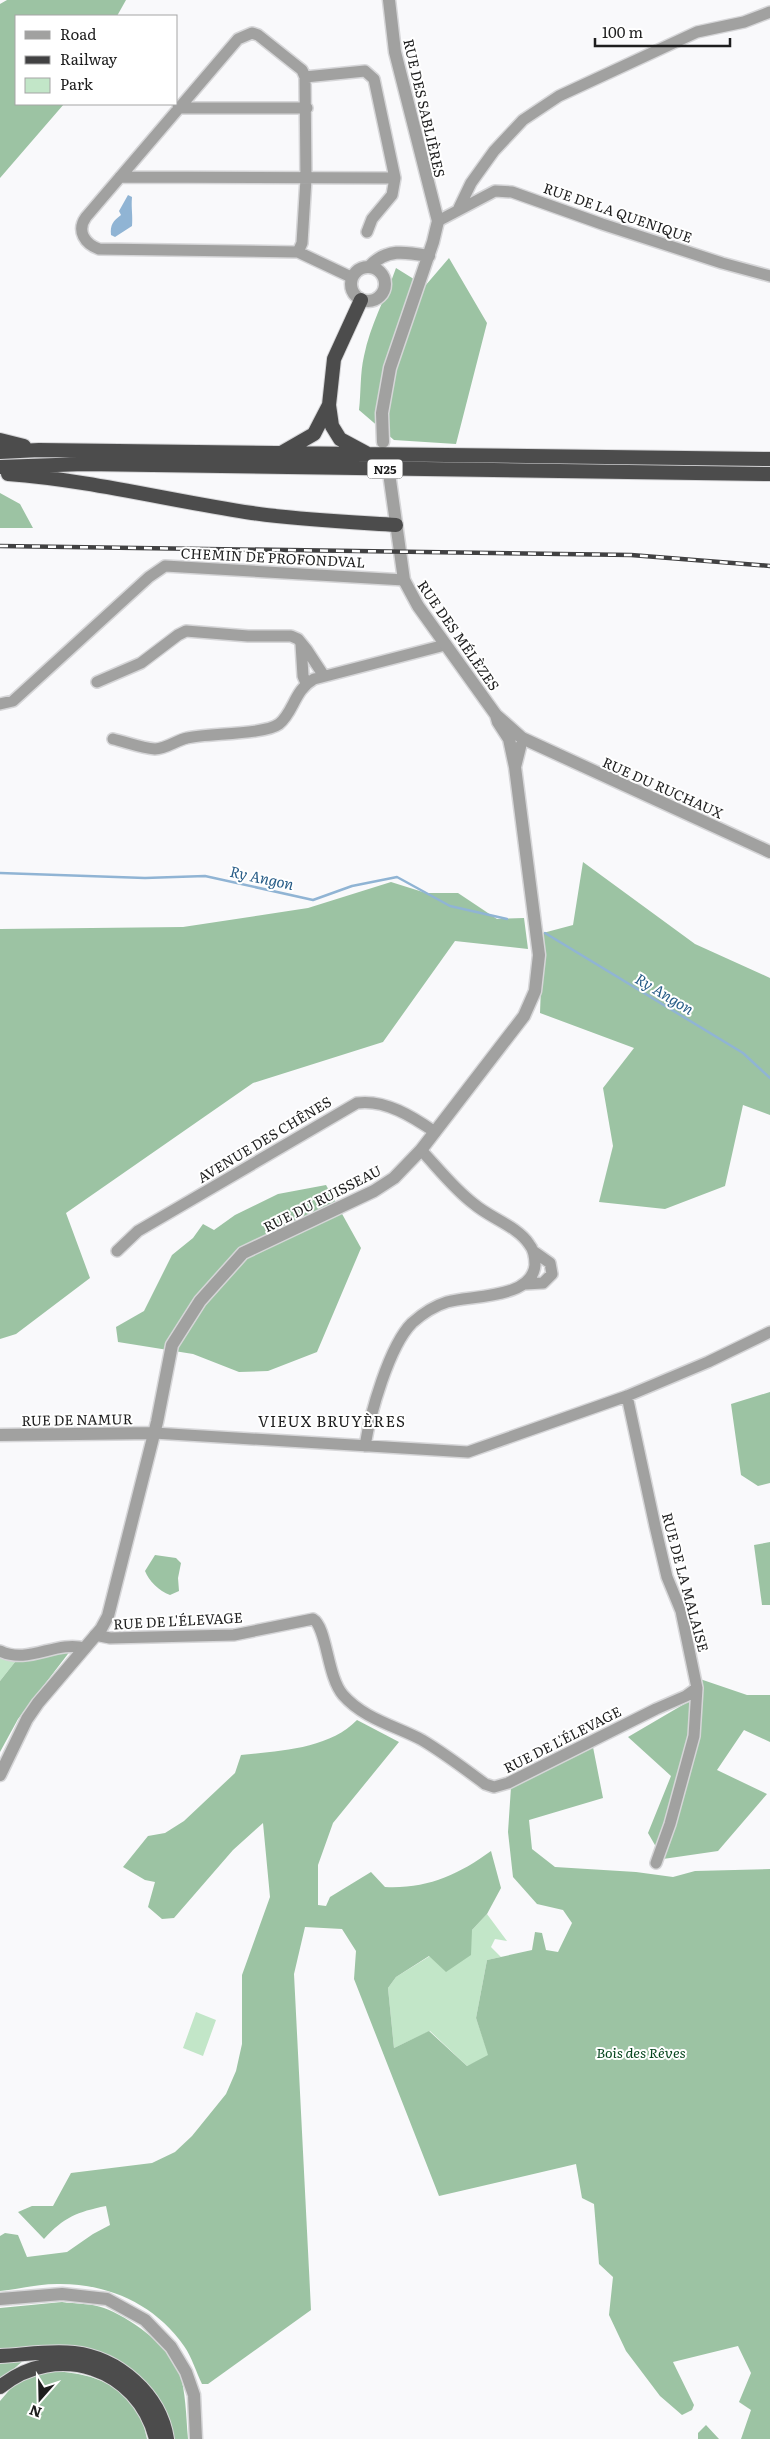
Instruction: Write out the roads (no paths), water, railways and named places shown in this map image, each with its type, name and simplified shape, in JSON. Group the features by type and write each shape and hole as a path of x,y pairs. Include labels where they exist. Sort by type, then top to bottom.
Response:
{"highway":[{"path":"361,300 334,359 329,405 332,426 340,439 369,454"},
{"path":"280,453 314,434 329,405"},
{"path":"0,440 39,450"},
{"name":"N25","path":"0,452 39,450 770,459"},
{"name":"N25","path":"0,467 84,464 770,474"},
{"path":"0,474 70,482 268,516 396,526"},
{"path":"0,2356 73,2353 93,2357 115,2367 133,2379 145,2391 162,2420 167,2439"},
{"path":"0,2387 12,2377 33,2367 56,2363 79,2364 104,2373 124,2385 139,2400 150,2419 156,2439"}],"street":[{"name":"RUE DES SABLIÈRES","path":"389,0 395,52 438,221"},
{"path":"459,208 471,183 494,151 523,120 559,96 698,32 744,22 770,12"},
{"path":"298,252 302,243 306,179 305,77 302,70 258,35 252,33 238,39 82,222 81,231 84,239 90,245 99,249 298,252 351,277"},
{"path":"305,77 365,71 374,79 395,178 392,195 372,219 367,232"},
{"path":"178,108 306,108"},
{"path":"120,177 395,178"},
{"name":"RUE DE LA QUENIQUE","path":"438,221 459,208 495,191 512,192 602,224 722,263 770,276"},
{"path":"383,442 382,413 390,368 438,221"},
{"path":"376,269 385,284 382,294 372,300 361,300 350,288 351,277 356,271 376,269 390,254 399,252 428,256"},
{"name":"RUE DES MÉLÈZES","path":"390,480 404,580 418,606 496,715 498,722 516,741 515,766 538,938"},
{"name":"CHEMIN DE PROFONDVAL","path":"0,704 13,701 149,577 165,566 404,580"},
{"path":"96,682 142,663 186,631 248,636 291,636 298,639 324,676"},
{"path":"301,644 302,676 306,683"},
{"path":"113,739 156,749 188,738 272,727 285,717 293,701 306,683 324,676 445,645"},
{"name":"RUE DU RUCHAUX","path":"516,741 545,749 770,852"},
{"name":"RUE DU RUISSEAU","path":"0,1775 32,1711 96,1635 108,1616 154,1434 172,1345 200,1301 243,1253 374,1191 394,1178 421,1150 524,1016 537,980 538,938"},
{"name":"AVENUE DES CHÊNES","path":"117,1251 138,1231 357,1103 381,1104 420,1121 435,1132"},
{"path":"365,1446 390,1359 399,1340 411,1324 439,1305 511,1291 526,1284 543,1283 552,1274 550,1263 534,1251 522,1236 473,1204 421,1150"},
{"path":"526,1284 534,1270 534,1251"},
{"path":"154,1434 468,1452 627,1396 708,1362 770,1332"},
{"name":"RUE DE LA MALAISE","path":"627,1396 655,1526 668,1577 681,1611 697,1688 694,1736 670,1824 656,1863"},
{"name":"RUE DE NAMUR","path":"0,1435 154,1434"},
{"name":"RUE DE L'ÉLEVAGE","path":"96,1635 110,1638 228,1635 313,1619 320,1627 335,1683 348,1700 368,1715 421,1740 485,1784 494,1787 508,1783 686,1696 697,1688"},
{"path":"0,1651 23,1656 64,1646 77,1645 85,1648"},
{"path":"0,2299 62,2294 107,2299 145,2320 171,2347 186,2372 194,2395 196,2439"}],"water":[{"path":"128,195 132,197 132,226 115,237 111,235 111,228 114,221 121,215 119,211"}],"waterway":[{"name":"Ry Angon","path":"0,873 145,878 205,876 313,900 352,886 397,877 450,906 507,919"},
{"name":"Ry Angon","path":"545,933 743,1053 770,1078"}],"railway":[{"path":"0,546 631,555 770,566"}],"district":[{"name":"VIEUX BRUYÈRES","path":"332,1420"}],"park label":[{"name":"Bois des Rêves","path":"641,2052"}]}
